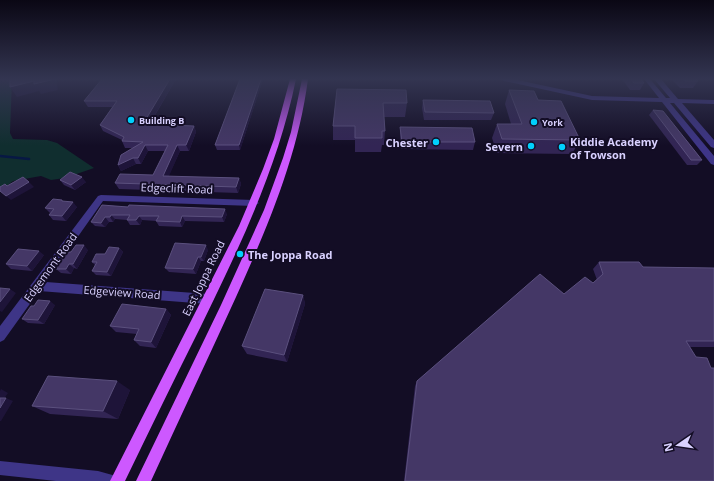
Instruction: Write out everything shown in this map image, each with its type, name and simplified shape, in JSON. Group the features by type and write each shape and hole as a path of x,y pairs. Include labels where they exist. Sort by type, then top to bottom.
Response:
{"main road":[{"name":"East Joppa Road","path":"116,481 208,299 254,203 272,156 288,101"},
{"path":"143,481 249,257 272,202 288,156 301,101"},
{"path":"272,156 288,156"}],"street":[{"path":"665,101 714,162"},
{"path":"677,101 714,145"},
{"name":"Edgeclift Road","path":"100,198 254,203"},
{"name":"Edgemont Road","path":"0,336 100,198"},
{"name":"Edgeview Road","path":"36,286 208,299"},
{"path":"0,468 98,478 111,481"}],"green space":[{"path":"0,101 11,101 10,133 13,139 47,140 57,143 94,168 65,178 51,180 41,176 13,181 0,191"}],"building":[{"path":"117,101 157,101 143,124 194,126 186,145 177,145 163,176 239,178 236,187 115,183 120,174 153,175 168,145 145,145 138,158 133,158 118,165 121,155 143,142 122,141 124,137 100,125"},
{"path":"231,101 254,101 239,145 215,145"},
{"path":"336,101 407,101 407,103 383,103 385,131 382,131 382,138 355,138 355,126 333,126"},
{"path":"423,101 490,101 494,113 425,112"},
{"path":"513,101 561,101 580,140 502,139 497,124 522,124"},
{"path":"653,110 663,111 702,160 691,160"},
{"path":"400,127 472,128 475,142 402,142"},
{"path":"70,172 82,177 71,185 60,180"},
{"path":"23,177 29,182 6,196 0,191 0,187 5,184 7,186"},
{"path":"53,199 73,202 62,216 49,215 54,209 45,208"},
{"path":"102,205 225,209 222,217 182,216 180,222 156,221 159,216 139,216 136,220 127,220 130,215 111,215 110,217 105,217 101,223 91,222"},
{"path":"175,243 206,245 201,257 198,257 193,269 165,268"},
{"path":"76,245 84,245 73,264 69,264 66,269 56,269 66,252 71,252"},
{"path":"109,247 119,248 107,272 92,271 97,262 92,262 96,254 105,254"},
{"path":"18,249 39,251 27,266 6,264"},
{"path":"599,262 639,262 643,267 714,268 714,341 686,341 696,357 707,358 711,368 714,368 714,481 405,481 417,381 540,274 564,294 585,277 593,283 603,274"},
{"path":"0,288 10,289 0,302"},
{"path":"265,289 303,295 284,355 242,346"},
{"path":"38,300 50,301 38,320 22,319 31,306 34,306"},
{"path":"122,304 166,309 151,342 134,340 139,329 110,326"},
{"path":"48,376 117,381 103,411 32,406"},
{"path":"0,398 6,398 0,408"}],"waterway":[{"path":"0,156 29,159"}],"place":[{"name":"Building B","path":"131,120"},
{"name":"York","path":"534,122"},
{"name":"Chester","path":"436,142"},
{"name":"Severn","path":"531,146"},
{"name":"Kiddie Academy of Towson","path":"562,147"},
{"name":"The Joppa Road","path":"240,254"}]}
